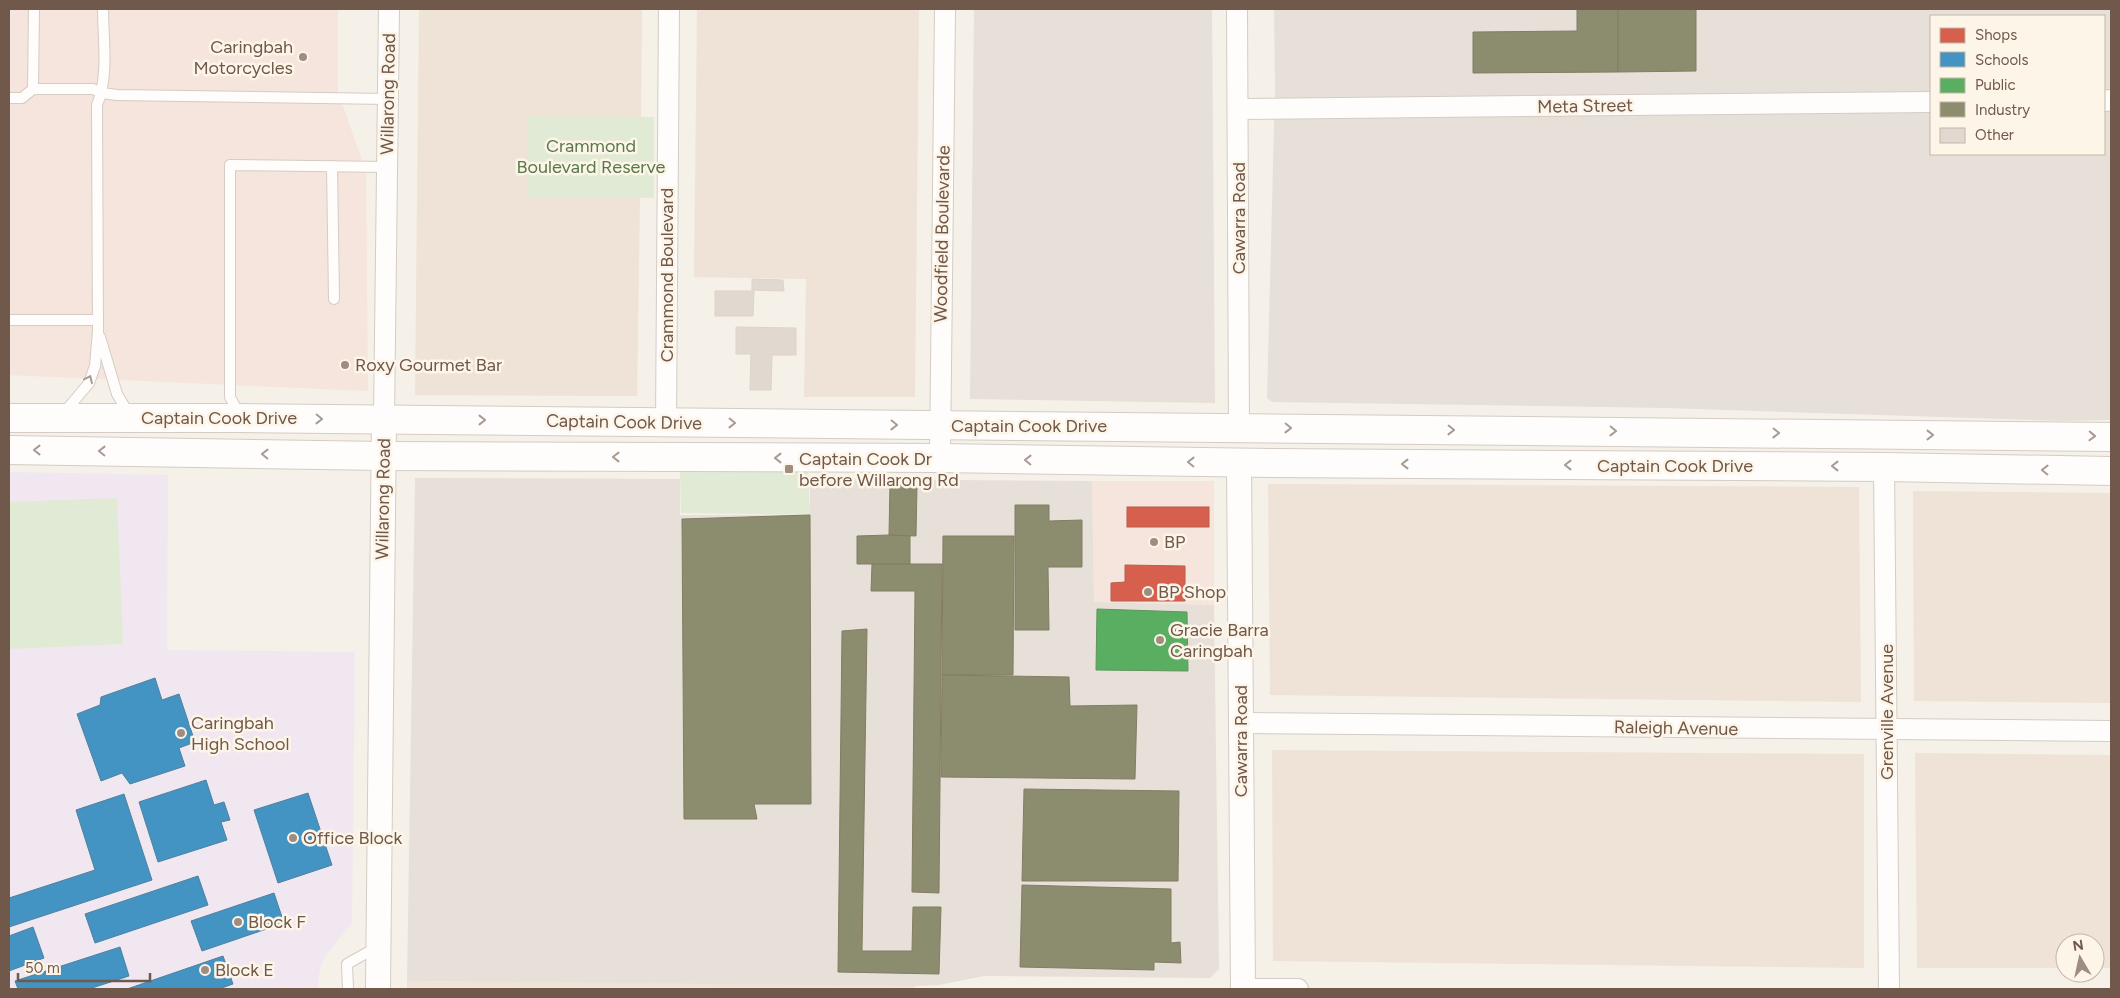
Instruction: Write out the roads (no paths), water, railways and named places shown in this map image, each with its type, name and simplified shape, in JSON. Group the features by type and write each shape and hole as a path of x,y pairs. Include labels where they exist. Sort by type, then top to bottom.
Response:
{"main road":[{"name":"Captain Cook Drive","path":"9,418 240,418 2111,437"},
{"path":"1239,463 1240,428"},
{"name":"Grenville Avenue","path":"1881,434 1884,467"},
{"name":"Captain Cook Drive","path":"9,450 384,456 940,458 1239,463 1884,467 2111,471"}],"street":[{"name":"Willarong Road","path":"378,989 381,857 389,9"},
{"name":"Crammond Boulevard","path":"666,422 669,9"},
{"name":"Woodfield Boulevarde","path":"940,458 945,9"},
{"name":"Cawarra Road","path":"1237,9 1240,428"},
{"name":"Meta Street","path":"1238,109 1930,102"},
{"name":"Cawarra Road","path":"1239,463 1243,989"},
{"name":"Grenville Avenue","path":"1884,467 1889,989"},
{"name":"Raleigh Avenue","path":"1241,723 2111,731"},
{"path":"1254,989 1298,989"}],"lane":[{"path":"32,89 34,9"},
{"path":"60,418 89,383 95,366 98,332 97,105 102,93 103,9"},
{"path":"9,98 22,98 32,89 93,89 102,93 117,95 388,98"},
{"path":"240,418 230,397 230,165 387,167"},
{"path":"332,166 334,299"},
{"path":"9,320 98,320"},
{"path":"98,332 117,394 131,418"},
{"path":"348,989 348,964 378,946"}],"place":[{"name":"Caringbah Motorcycles","path":"303,57"},
{"name":"Roxy Gourmet Bar","path":"345,365"},
{"name":"Captain Cook Dr before Willarong Rd","path":"789,469"},
{"name":"BP","path":"1154,542"},
{"name":"BP Shop","path":"1148,592"},
{"name":"Gracie Barra Caringbah","path":"1160,640"},
{"name":"Caringbah High School","path":"181,733"},
{"name":"Office Block","path":"293,838"},
{"name":"Block F","path":"238,922"},
{"name":"Block E","path":"205,970"}],"park label":[{"name":"Crammond Boulevard Reserve","path":"591,156"}]}
